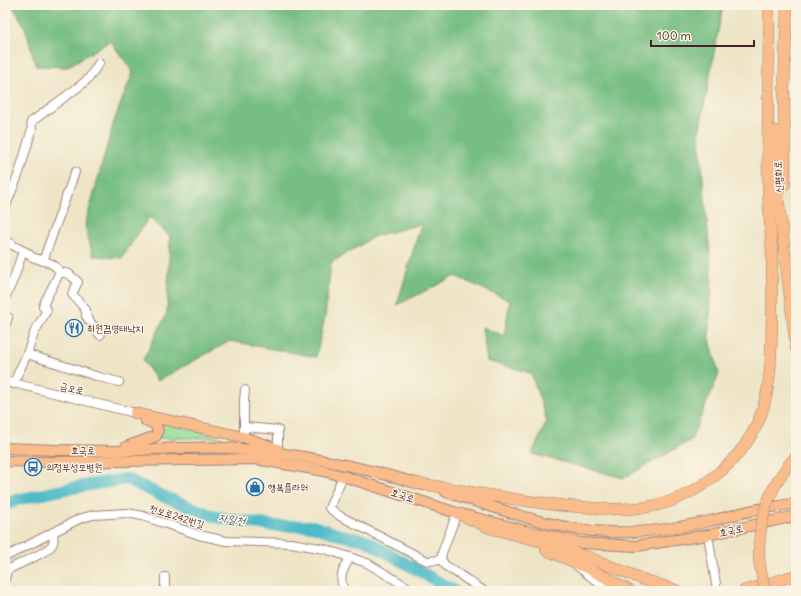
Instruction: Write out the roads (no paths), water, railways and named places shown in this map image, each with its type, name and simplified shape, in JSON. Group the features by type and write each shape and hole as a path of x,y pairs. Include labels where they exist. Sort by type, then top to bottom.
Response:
{"highway":[{"name":"신평화로","path":"769,5 779,205 796,348"},
{"name":"신평화로","path":"787,5 784,90 786,210 796,334"},
{"path":"416,483 550,504 607,510 647,507 675,500 706,483 732,461 742,449 759,421 769,384 771,364 772,254 768,183 769,17"},
{"path":"765,591 759,554 762,521 774,488 796,457"},
{"path":"457,513 590,569 630,591"},
{"path":"490,528 543,542 593,559 642,580 678,591"},
{"path":"747,590 796,575"}],"main road":[{"path":"135,413 244,432 278,449 312,458"},
{"path":"116,451 155,437 157,434 158,430 155,424 135,413"},
{"name":"호국로","path":"5,448 116,451 225,448 271,452 312,458 383,473 529,518 570,528 608,532 642,531 685,526 710,522 754,510 796,503"},
{"name":"호국로","path":"5,461 255,460 319,470 343,476 457,513 526,531 581,543 636,546 708,535 796,516"},
{"path":"5,466 27,461"}],"street":[{"path":"5,208 19,173 28,144 32,129 30,122 81,86 89,78 99,62"},
{"path":"43,261 75,172"},
{"path":"5,239 32,257 56,267 60,272 69,274 78,282 72,294 86,310 86,316 100,335"},
{"path":"5,298 14,278 23,251"},
{"path":"14,384 34,333 47,310 43,307 45,301 60,272"},
{"path":"5,316 8,317 5,326"},
{"path":"27,354 119,382"},
{"name":"금오로","path":"5,382 135,413"},
{"path":"245,390 244,432 278,430 278,449"},
{"path":"343,476 329,508 340,516 427,560 441,560"},
{"name":"천보로242번길","path":"5,557 79,519 93,515 127,513 161,521 199,535 226,541 291,543 325,549 367,563 414,591"},
{"path":"457,513 442,553 441,560 446,566 484,591"},
{"path":"5,579 7,570 43,552 52,545 54,541 53,532"},
{"path":"708,535 716,584"},
{"path":"345,591 342,585 341,575 350,557"},
{"path":"569,560 609,591"},
{"path":"162,591 165,588 165,577"}],"waterway":[{"name":"자일천","path":"5,505 16,500 71,488 127,479 160,495 216,517 273,526 313,526 340,535 365,540 454,591"}],"place":[{"name":"최원겸명태낙지","path":"74,328"},
{"name":"의정부성모병원","path":"33,467"},
{"name":"행복플라워","path":"255,487"}]}
